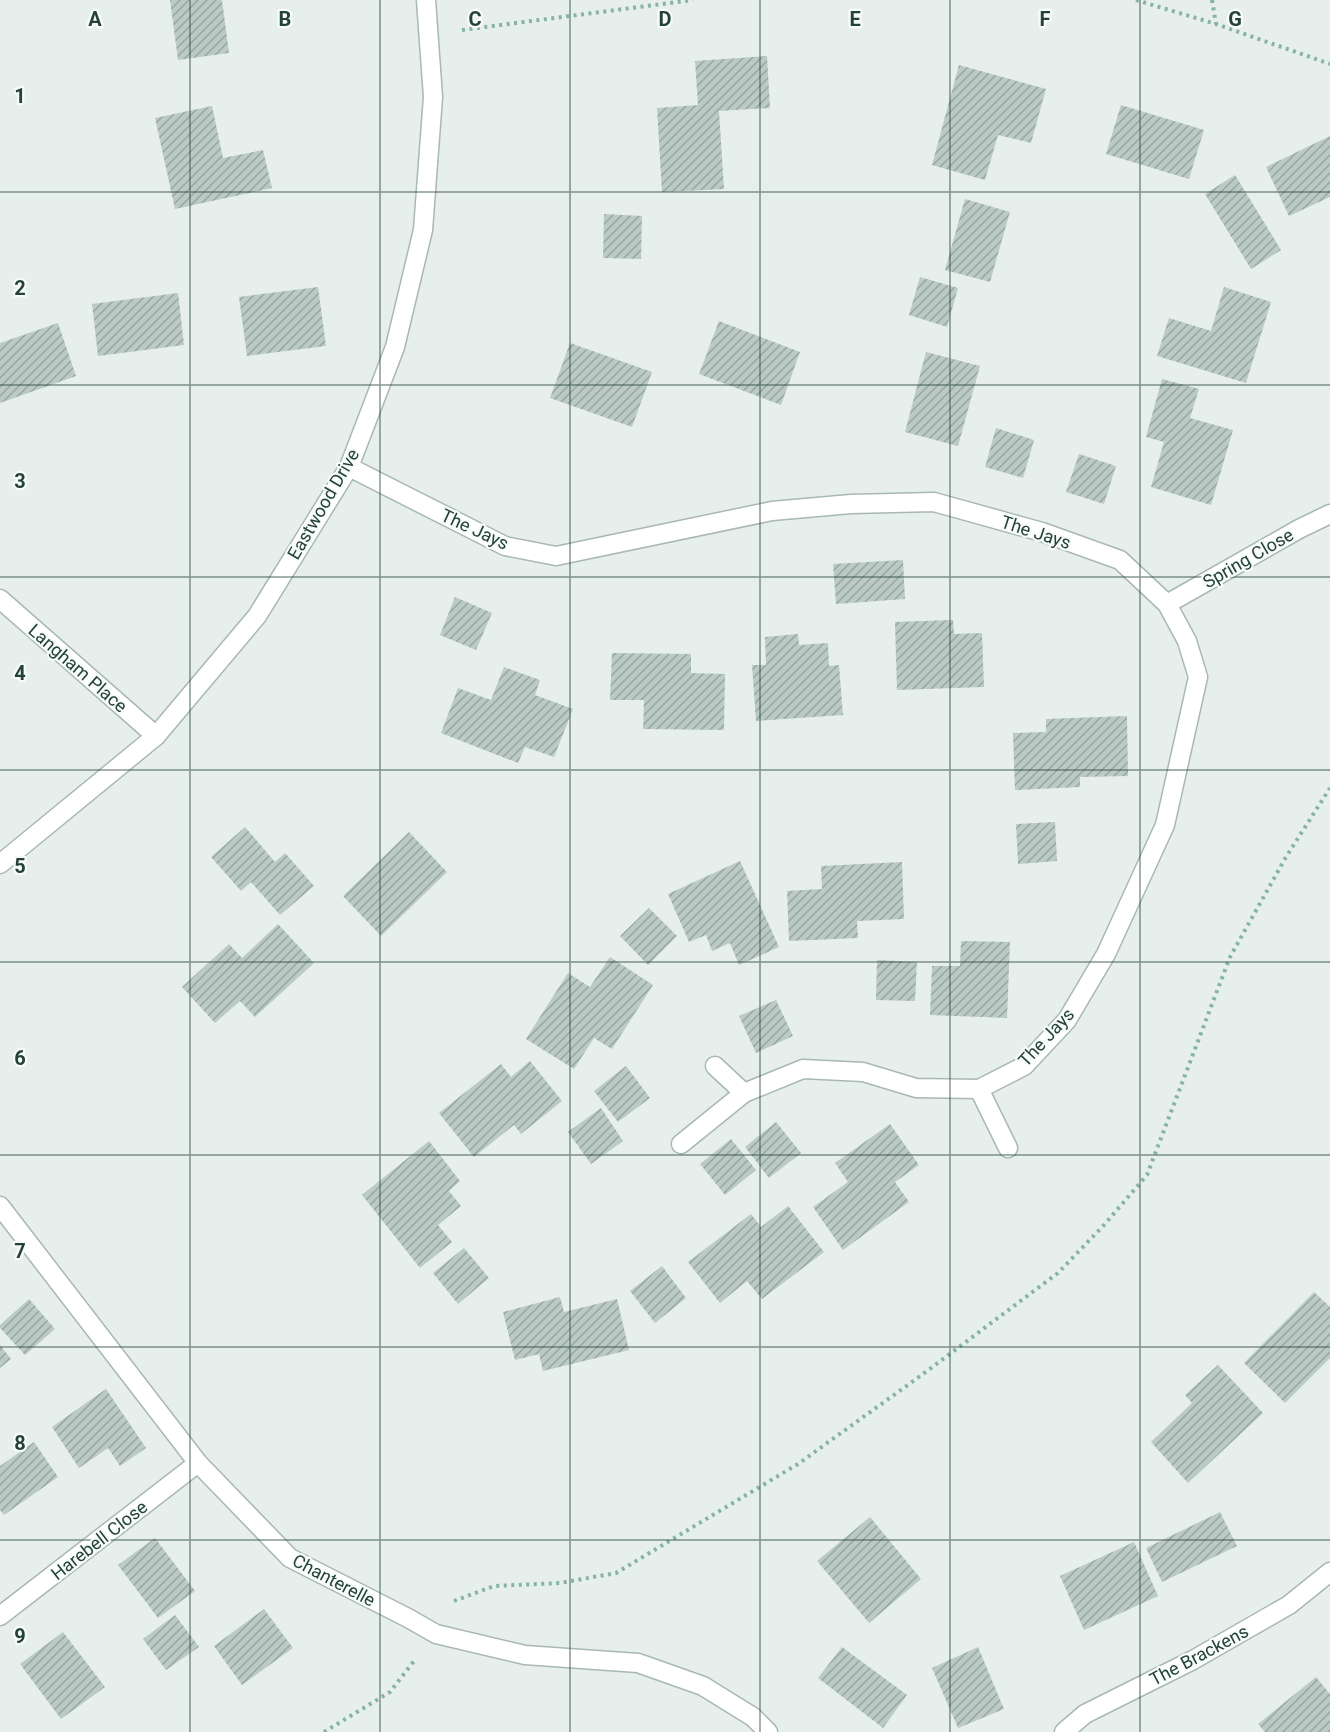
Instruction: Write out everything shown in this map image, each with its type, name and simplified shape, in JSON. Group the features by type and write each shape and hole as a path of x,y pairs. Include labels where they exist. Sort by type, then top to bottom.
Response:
{"street":[{"name":"Eastwood Drive","path":"0,864 156,736 258,616 349,467 395,347 423,230 433,97 426,0"},
{"name":"The Jays","path":"349,467 505,546 556,556 772,511 851,504 934,502 1042,532 1120,560 1167,604 1187,641 1198,677 1165,825 1106,954 1067,1020 1024,1066 979,1089 916,1088 863,1072 803,1069 744,1093 681,1144"},
{"name":"Spring Close","path":"1167,604 1299,529 1330,514"},
{"name":"Langham Place","path":"0,599 156,736"},
{"path":"715,1066 744,1093"},
{"path":"979,1089 1008,1149"},
{"name":"Chanterelle","path":"0,1206 198,1464 291,1558 408,1618 436,1635 525,1655 638,1663 703,1686 753,1717 768,1732"},
{"name":"Harebell Close","path":"0,1616 198,1464"},
{"name":"The Brackens","path":"1064,1732 1085,1714 1192,1660 1289,1605 1330,1572"}],"path":[{"path":"429,34 693,0"},
{"path":"1136,0 1215,24 1330,64"},
{"path":"1212,0 1215,24"},
{"path":"324,1732 390,1692 436,1635 452,1602 494,1586 560,1583 616,1573 798,1464 1058,1273 1147,1175 1230,957 1286,857 1330,788"}],"building":[{"path":"170,0 222,0 229,53 178,60"},
{"path":"767,56 770,108 719,111 724,189 662,192 657,108 698,105 695,61"},
{"path":"959,65 1046,89 1031,143 998,135 985,180 932,165"},
{"path":"1121,105 1204,130 1189,179 1106,154"},
{"path":"212,106 223,158 263,150 272,188 175,209 155,118"},
{"path":"1330,136 1330,197 1289,216 1266,167"},
{"path":"1235,175 1281,250 1251,269 1205,194"},
{"path":"965,199 1010,212 990,282 945,270"},
{"path":"604,214 642,216 641,259 603,258"},
{"path":"920,277 958,288 947,327 909,315"},
{"path":"318,287 326,346 247,356 239,297"},
{"path":"1224,287 1271,302 1246,383 1157,356 1169,318 1211,331"},
{"path":"178,293 184,345 98,356 92,304"},
{"path":"719,321 800,352 781,405 699,374"},
{"path":"58,323 76,376 0,403 0,343"},
{"path":"570,343 652,372 632,427 550,398"},
{"path":"926,352 980,366 958,446 905,432"},
{"path":"1162,379 1199,389 1190,418 1233,430 1211,505 1151,487 1164,442 1146,437"},
{"path":"996,428 1034,440 1023,478 985,467"},
{"path":"1079,454 1116,466 1104,504 1066,492"},
{"path":"903,560 905,599 836,604 833,564"},
{"path":"455,597 492,613 476,650 440,635"},
{"path":"953,620 954,634 982,633 984,687 897,690 895,622"},
{"path":"798,634 799,645 828,643 829,666 839,665 843,715 756,721 752,665 766,665 765,637"},
{"path":"612,653 691,654 691,673 725,674 724,730 643,729 644,700 610,700"},
{"path":"504,667 540,680 535,695 573,709 554,757 525,747 518,763 441,733 458,688 491,700"},
{"path":"1127,716 1128,776 1080,777 1080,787 1015,790 1013,733 1046,732 1046,719"},
{"path":"1055,822 1057,861 1018,864 1016,824"},
{"path":"245,827 275,862 285,853 314,886 280,915 251,882 241,891 211,857"},
{"path":"409,832 447,872 381,936 343,896"},
{"path":"740,861 779,947 739,965 730,943 712,951 706,935 689,942 668,894"},
{"path":"902,862 904,919 857,921 858,938 789,941 787,891 822,889 821,866"},
{"path":"649,908 677,936 648,965 620,936"},
{"path":"278,924 314,963 255,1017 240,1001 215,1023 182,987 229,944 242,958"},
{"path":"961,941 1010,942 1007,1018 930,1015 932,966 960,966"},
{"path":"610,957 653,985 612,1049 594,1038 574,1069 526,1039 568,973 590,987"},
{"path":"877,960 917,962 915,1001 876,1000"},
{"path":"776,1000 793,1036 756,1053 739,1016"},
{"path":"530,1061 562,1101 521,1134 514,1125 474,1157 439,1113 501,1064 511,1077"},
{"path":"626,1066 650,1098 618,1122 594,1091"},
{"path":"601,1108 623,1141 591,1164 568,1132"},
{"path":"776,1122 801,1153 769,1178 745,1147"},
{"path":"890,1124 919,1165 895,1182 909,1202 843,1250 813,1207 848,1182 835,1163"},
{"path":"731,1139 756,1170 725,1195 700,1164"},
{"path":"429,1141 460,1181 449,1191 461,1206 438,1225 452,1242 420,1268 362,1195"},
{"path":"788,1206 824,1252 762,1299 747,1281 720,1303 688,1262 751,1214 761,1227"},
{"path":"464,1248 489,1278 458,1304 433,1273"},
{"path":"662,1266 686,1298 655,1323 630,1291"},
{"path":"1314,1292 1330,1307 1330,1358 1285,1403 1244,1363"},
{"path":"560,1297 564,1312 617,1299 629,1350 543,1371 539,1354 515,1360 503,1312"},
{"path":"29,1299 55,1329 25,1355 0,1328 0,1325"},
{"path":"0,1345 11,1359 0,1368"},
{"path":"1218,1365 1263,1413 1188,1483 1151,1442 1192,1403 1185,1395"},
{"path":"106,1389 146,1448 120,1466 108,1448 79,1468 52,1427"},
{"path":"34,1442 58,1477 4,1515 0,1510 0,1466"},
{"path":"1220,1512 1237,1546 1162,1582 1146,1548"},
{"path":"870,1517 921,1579 869,1623 817,1561"},
{"path":"155,1538 195,1591 158,1618 118,1565"},
{"path":"1134,1542 1158,1596 1084,1630 1060,1576"},
{"path":"264,1609 293,1648 242,1685 214,1646"},
{"path":"175,1615 199,1647 166,1670 143,1639"},
{"path":"63,1632 105,1687 61,1719 20,1664"},
{"path":"842,1647 907,1695 883,1728 818,1678"},
{"path":"978,1647 1004,1709 958,1728 932,1668"},
{"path":"1316,1677 1330,1694 1330,1732 1265,1732 1258,1724"}]}
